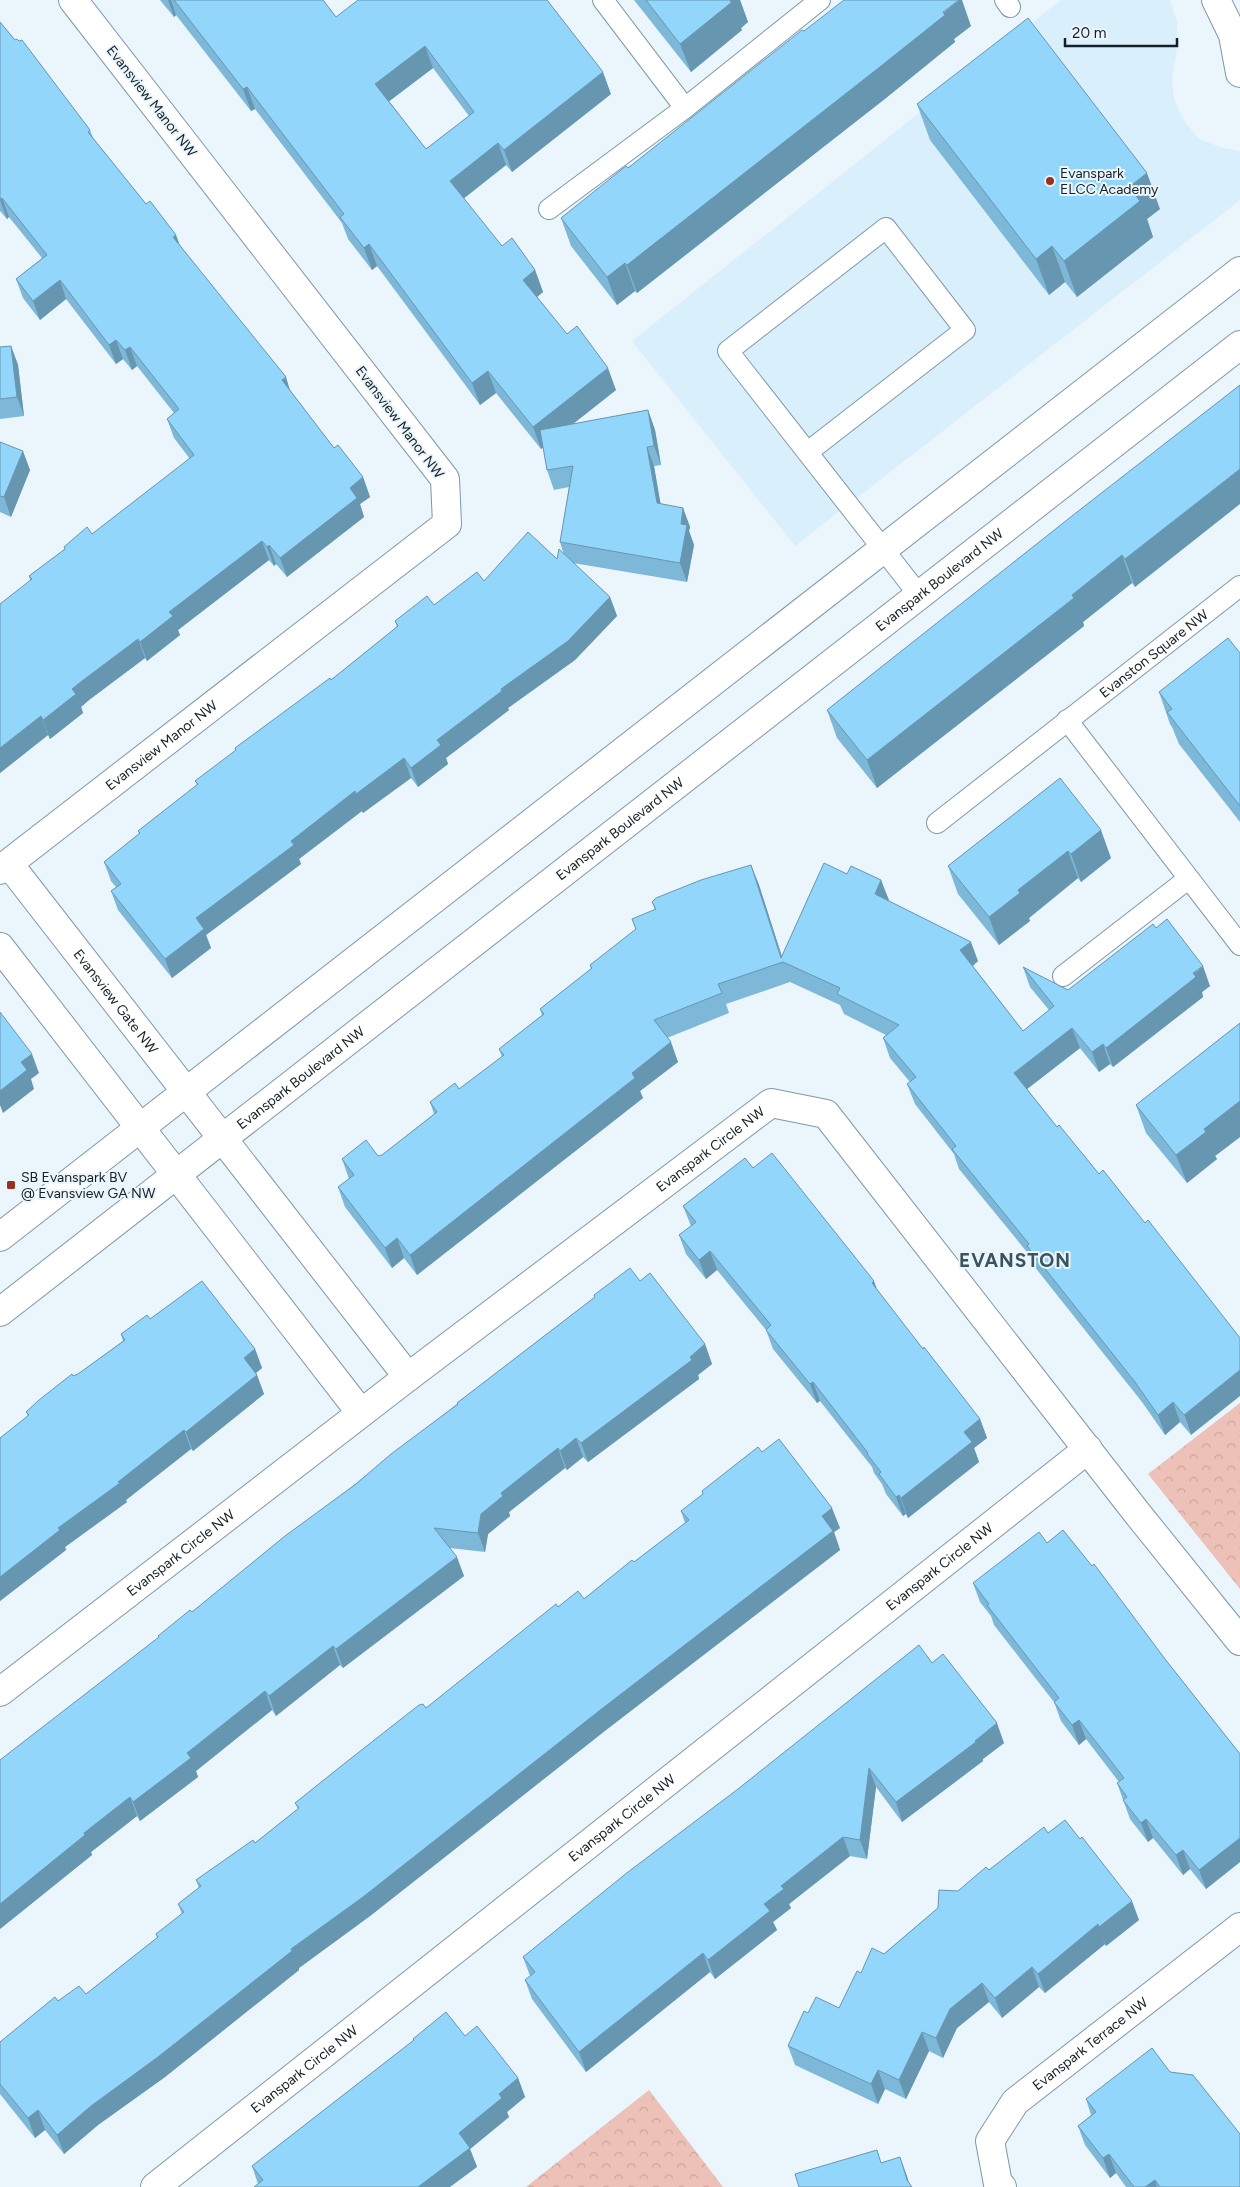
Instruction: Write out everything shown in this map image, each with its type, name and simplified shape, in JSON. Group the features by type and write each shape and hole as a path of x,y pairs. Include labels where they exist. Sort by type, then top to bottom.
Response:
{"street":[{"name":"Evansview Manor NW","path":"4,867 447,524 445,478 73,0"},
{"path":"1216,0 1233,35 1240,73"},
{"path":"0,1237 1240,271"},
{"name":"Evanspark Boulevard NW","path":"0,1312 1240,345"},
{"name":"Evansview Gate NW","path":"4,867 222,1138"},
{"path":"0,947 361,1413"},
{"name":"Evanspark Circle NW","path":"0,1692 408,1377 771,1103 826,1114 1240,1641"},
{"path":"222,1138 408,1377"},
{"name":"Evanspark Circle NW","path":"155,2187 1088,1448"},
{"name":"Evanspark Terrace NW","path":"1002,2187 998,2184 990,2141 1015,2102 1240,1927"}],"lane":[{"path":"603,0 685,108"},
{"path":"550,209 685,108 820,0"},
{"path":"809,451 965,330 886,228 728,351 809,451 919,595"},
{"name":"Evanston Square NW","path":"937,823 1240,586"},
{"path":"1067,720 1240,945"},
{"path":"1063,976 1188,879"}],"shaded area":[{"path":"1061,0 1170,0 1177,22 1177,49 1172,78 1174,99 1184,121 1198,138 1219,147 1240,151 1240,200 795,546 632,341"}],"green space":[{"path":"1240,1403 1240,1589 1148,1474"},
{"path":"649,2090 723,2187 526,2187"}],"building":[{"path":"174,0 323,0 336,17 358,0 547,0 603,72 504,150 498,143 450,181 502,246 512,238 535,270 523,280 567,334 577,326 608,368 533,427 488,371 472,383 369,244 364,248 340,217 344,214 247,87 243,89","holes":["425,46 474,112 426,149 375,84"]},
{"path":"646,0 731,0 732,2 680,44"},
{"path":"844,0 959,0 943,12 945,15 876,70 627,265 625,263 607,277 561,218 626,166 628,168 802,30 804,31"},
{"name":"Evanspark ELCC Academy","path":"1028,18 1147,173 1129,187 1140,201 1064,261 1052,246 1036,259 917,104"},
{"path":"0,22 15,40 22,40 90,130 88,132 146,204 150,201 176,235 173,237 286,377 282,380 334,448 338,445 363,477 350,488 357,498 280,558 269,545 267,547 262,541 169,612 173,616 140,642 138,639 72,689 76,694 43,720 41,716 0,748 0,604 32,579 29,576 65,549 64,547 87,527 92,534 194,455 167,419 179,409 130,347 125,350 116,340 109,345 60,280 33,301 16,279 47,255 2,198 0,199"},
{"path":"11,346 17,397 0,399 0,347"},
{"path":"1240,385 1240,469 1125,559 1122,555 1072,595 1074,598 867,760 827,710"},
{"path":"648,410 654,446 647,447 657,503 683,508 681,524 687,525 680,563 560,542 573,466 547,470 540,430"},
{"path":"0,442 23,451 4,497 0,496"},
{"path":"528,532 557,559 559,549 610,597 568,641 501,689 502,691 437,740 441,745 411,768 404,758 356,794 355,791 291,841 294,845 196,918 204,929 165,959 111,891 121,884 104,862 140,833 138,831 198,784 195,781 236,750 235,748 330,678 331,680 398,626 395,621 427,596 434,605 477,572 484,581"},
{"path":"1228,638 1240,653 1240,806 1167,712 1172,709 1159,692"},
{"path":"1060,778 1101,830 1071,854 1068,851 1018,890 1020,893 989,917 948,866"},
{"path":"824,863 847,874 851,866 881,880 875,894 971,942 960,950 1023,1031 1054,1006 1023,967 1068,990 1153,924 1156,928 1167,919 1203,966 1193,973 1196,977 1106,1048 1103,1044 1092,1052 1072,1028 1014,1073 1057,1127 1059,1125 1099,1174 1103,1170 1145,1223 1148,1220 1240,1338 1240,1370 1184,1415 1173,1402 1158,1415 1135,1382 1027,1246 1029,1244 952,1149 956,1146 907,1084 916,1077 883,1038 899,1025 837,994 840,988 783,962 718,984 722,993 654,1020 671,1042 632,1073 635,1078 410,1255 397,1238 385,1248 338,1187 354,1175 342,1159 366,1140 378,1156 382,1155 437,1112 430,1102 455,1083 459,1089 504,1055 499,1049 544,1014 540,1009 592,968 590,965 636,929 632,919 656,909 652,902 656,898 701,880 751,865 781,958"},
{"path":"0,1012 32,1054 21,1062 27,1070 0,1091"},
{"path":"1240,1023 1240,1101 1204,1129 1206,1132 1176,1155 1136,1105"},
{"path":"772,1153 874,1281 872,1283 923,1349 924,1347 980,1419 964,1432 972,1442 901,1498 899,1495 896,1497 879,1474 881,1472 868,1453 813,1382 810,1384 766,1330 771,1325 710,1251 699,1260 679,1235 696,1222 683,1206 745,1158 753,1168"},
{"path":"630,1268 640,1281 650,1273 705,1344 690,1357 692,1360 581,1443 576,1438 560,1451 558,1448 501,1493 503,1496 481,1514 478,1533 434,1528 457,1557 336,1649 333,1646 269,1696 265,1691 187,1753 191,1758 133,1802 130,1797 0,1904 0,1760 159,1637 190,1610 192,1612 285,1536 356,1484 391,1454 458,1404"},
{"path":"202,1281 255,1349 244,1358 257,1375 186,1432 184,1430 118,1482 120,1483 58,1528 60,1530 0,1577 0,1438 29,1415 26,1412 39,1400 72,1374 73,1376 78,1374 125,1340 121,1334 147,1315 150,1319"},
{"path":"779,1439 832,1508 822,1516 833,1531 599,1711 363,1897 291,1949 292,1951 158,2057 91,2106 57,2135 38,2110 28,2118 0,2084 0,2042 55,1997 58,2001 79,1986 86,1994 158,1937 156,1934 184,1912 178,1904 201,1886 196,1880 253,1840 255,1843 299,1808 295,1803 345,1763 419,1705 423,1704 426,1708 556,1604 558,1607 578,1591 584,1599 632,1560 634,1562 689,1520 681,1511 703,1494 702,1491 758,1447 762,1452"},
{"path":"1063,1530 1092,1566 1094,1564 1165,1659 1240,1754 1240,1838 1199,1870 1183,1850 1176,1855 1146,1819 1141,1823 1123,1800 1127,1797 1117,1783 1124,1778 1079,1720 1072,1725 1054,1702 1059,1698 987,1605 989,1604 973,1583 1039,1532 1047,1543"},
{"path":"919,1645 932,1663 943,1654 997,1723 976,1742 896,1802 869,1768 860,1840 843,1837 781,1886 784,1889 764,1904 770,1911 708,1960 703,1953 579,2052 525,1980 535,1972 523,1957 628,1872 738,1789"},
{"path":"1065,1820 1080,1839 1082,1837 1132,1901 1099,1927 1098,1924 1038,1974 1032,1967 995,1998 982,1983 950,2009 936,2038 922,2032 899,2080 878,2070 871,2084 788,2046 804,2011 808,2013 816,1997 839,2008 857,1971 861,1973 872,1948 884,1954 938,1908 939,1890 958,1891 986,1867 989,1870 1044,1827 1048,1833"},
{"path":"446,2012 465,2036 477,2026 518,2078 499,2094 502,2098 459,2133 470,2148 418,2187 254,2187 263,2180 252,2166 414,2040"},
{"path":"1152,2048 1170,2072 1193,2075 1240,2134 1240,2187 1160,2187 1155,2180 1145,2187 1134,2187 1109,2154 1103,2158 1078,2126 1096,2112 1086,2099"},
{"path":"877,2150 881,2163 900,2157 907,2180 912,2187 799,2187 795,2174"}],"place":[{"name":"Evanspark ELCC Academy","path":"1050,181"},
{"name":"SB Evanspark BV @ Evansview GA NW","path":"11,1185"}],"district":[{"name":"EVANSTON","path":"1015,1260"}]}
